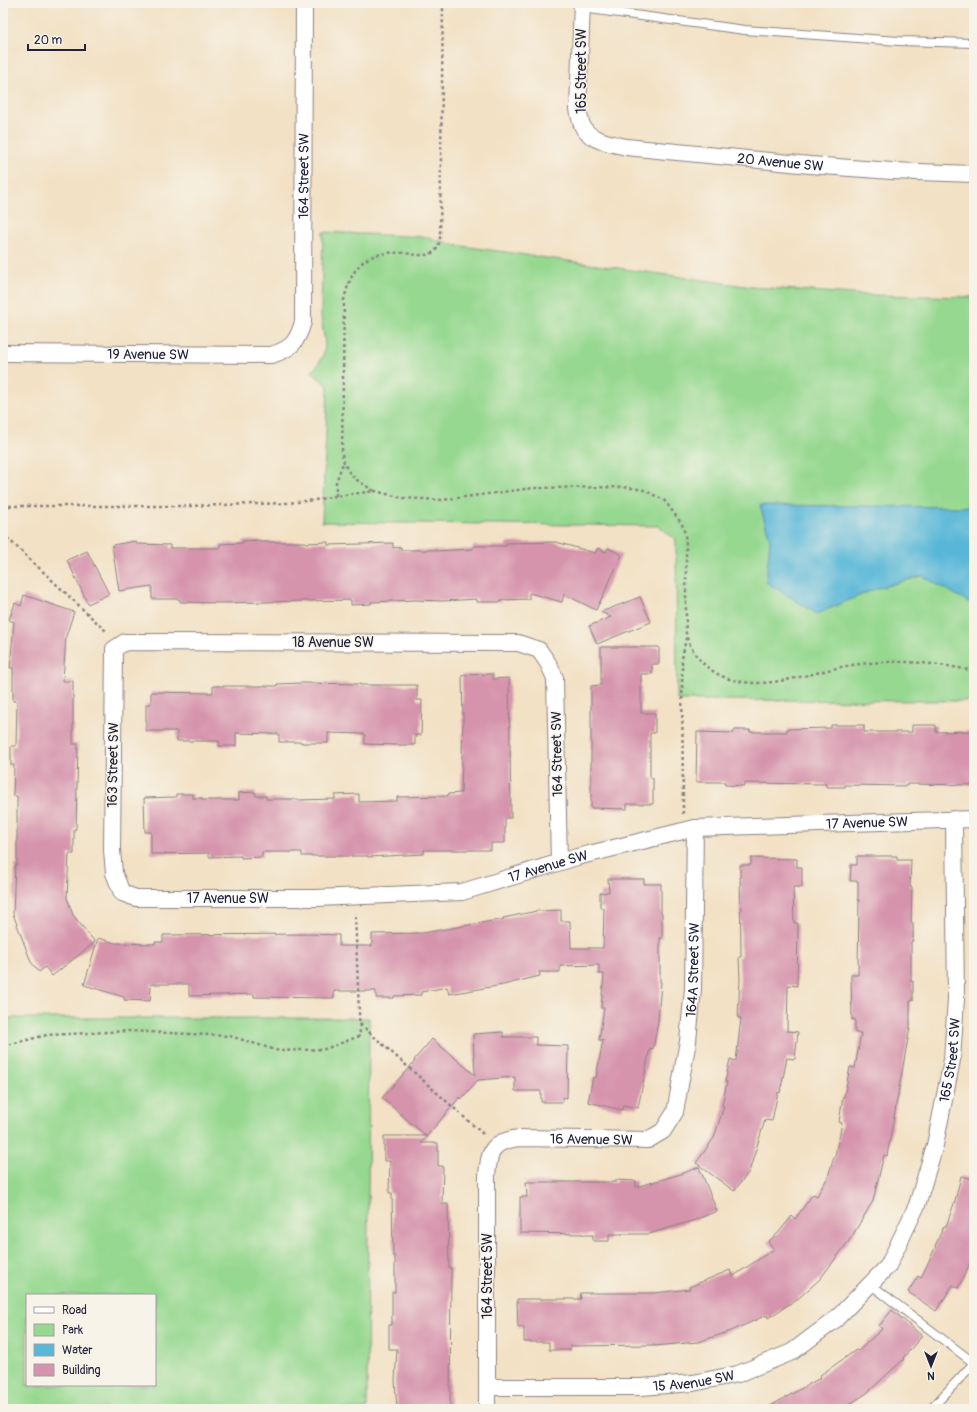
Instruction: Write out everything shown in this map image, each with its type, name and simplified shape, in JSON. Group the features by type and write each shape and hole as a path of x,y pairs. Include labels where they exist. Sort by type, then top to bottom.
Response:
{"street":[{"name":"164 Street SW","path":"291,346 299,336 303,322 304,3"},
{"name":"165 Street SW","path":"582,6 578,109 582,126 590,136"},
{"name":"20 Avenue SW","path":"590,136 626,147 794,164 891,171 974,174"},
{"name":"19 Avenue SW","path":"3,353 271,355 281,352 291,346"},
{"name":"18 Avenue SW","path":"123,643 518,643 539,650"},
{"name":"163 Street SW","path":"122,893 114,873 112,850 114,649 123,643"},
{"name":"164 Street SW","path":"539,650 548,663 555,678 559,862"},
{"name":"165 Street SW","path":"870,1284 888,1266 917,1205 935,1145 952,1060 956,999 954,819"},
{"name":"17 Avenue SW","path":"122,893 136,898 315,898 462,892 559,862 689,829 974,819"},
{"name":"164A Street SW","path":"675,1112 688,1041 693,989 689,829"},
{"name":"16 Avenue SW","path":"496,1144 507,1140 520,1138 648,1140 663,1131 675,1112"},
{"name":"164 Street SW","path":"487,1409 487,1176 489,1159 496,1144"},
{"name":"15 Avenue SW","path":"488,1387 641,1387 693,1383 738,1374 792,1352 836,1319 870,1284"}],"lane":[{"path":"582,6 745,30 899,41 974,43"},
{"path":"870,1284 974,1363 932,1409"}],"path":[{"path":"443,3 440,238 438,247 432,253 423,255 383,253 372,256 362,262 352,274 344,300 342,454 344,463 349,474 375,491 402,498 442,500 533,488 624,487 644,490 664,500 682,524 685,534 686,637 682,659 689,829"},
{"path":"336,496 336,482 344,463"},
{"path":"3,506 188,506 302,502 375,491"},
{"path":"3,534 123,643"},
{"path":"686,637 695,654 706,668 720,676 742,682 761,684 777,682 858,664 889,661 939,664 974,671"},
{"path":"3,1046 47,1035 128,1031 230,1036 279,1051 325,1048 360,1036 354,896"},
{"path":"360,1024 496,1144"}],"green space":[{"path":"323,232 426,237 455,245 752,287 869,295 974,297 974,701 677,700 676,540 659,526 322,522 328,386 312,372 324,353 325,343 321,316"},
{"path":"3,1018 369,1018 367,1409 3,1409"}],"water":[{"path":"760,505 974,507 974,605 922,576 875,589 817,614 766,582 770,540"}],"building":[{"path":"260,540 260,542 328,542 328,545 393,543 393,548 401,547 401,550 436,551 473,549 473,546 506,546 506,543 556,542 595,553 598,548 606,552 608,548 622,555 596,610 564,594 562,602 529,593 529,599 501,600 501,602 477,602 477,599 443,601 415,600 371,602 371,604 351,605 351,600 220,603 180,602 180,599 152,599 152,586 119,591 112,545 136,541 136,544 170,545 170,548 220,548 220,544 243,543 243,541"},
{"path":"87,551 109,594 88,604 67,560"},
{"path":"24,595 74,612 66,636 63,681 73,681 73,744 78,744 76,829 74,829 74,854 69,854 67,898 73,915 95,942 52,976 45,967 39,972 31,962 13,914 15,865 17,865 17,796 13,796 14,765 11,765 11,746 16,746 17,701 13,701 13,668 10,668 14,622 9,620 15,603 21,606"},
{"path":"640,597 651,622 597,644 589,626 611,617 601,612"},
{"path":"601,647 659,647 659,664 652,664 652,674 641,674 641,713 655,713 655,733 650,733 650,778 653,778 653,804 627,804 627,809 591,808 591,686 601,685"},
{"path":"493,674 493,679 509,678 511,818 505,818 505,843 491,843 491,850 424,850 424,854 368,857 302,856 302,852 262,852 262,857 241,858 241,856 209,857 209,853 151,854 151,832 145,832 144,798 176,797 176,794 193,794 193,798 202,798 202,800 239,800 239,793 255,792 256,796 266,796 266,799 296,800 335,799 335,795 359,794 359,802 397,801 397,797 448,796 448,794 461,793 463,719 462,675"},
{"path":"277,684 417,685 417,700 422,700 421,735 415,735 415,745 398,745 365,744 365,734 328,733 328,743 302,743 279,742 279,734 236,733 236,746 219,746 219,741 177,741 177,731 146,731 146,704 151,704 151,692 213,693 213,686 277,686"},
{"path":"831,725 864,725 864,732 912,732 912,725 936,725 936,732 974,731 974,785 907,784 907,786 845,785 845,787 826,787 826,784 744,783 744,786 725,785 725,782 696,782 697,732 734,733 734,730 750,730 750,732 787,732 787,729 831,728"},
{"path":"857,856 897,856 897,860 911,860 910,887 912,887 911,923 913,923 913,941 911,941 911,981 913,981 913,1001 910,1001 910,1027 887,1156 884,1155 873,1201 851,1238 820,1279 800,1297 768,1318 767,1315 731,1331 698,1342 654,1346 570,1346 570,1350 549,1350 549,1342 524,1342 524,1327 518,1327 517,1299 581,1299 580,1293 654,1293 690,1289 689,1287 730,1270 732,1277 774,1249 768,1242 778,1233 792,1216 795,1219 813,1194 817,1196 828,1177 835,1156 842,1123 839,1122 843,1096 844,1097 850,1067 855,1068 861,1033 855,1033 855,1019 852,1020 851,975 858,975 859,900 858,881 850,881 851,865 857,865"},
{"path":"751,858 797,859 797,867 802,867 802,887 793,887 794,923 798,923 797,986 788,985 787,1031 798,1032 795,1059 787,1058 780,1093 778,1092 772,1121 765,1120 749,1172 734,1191 696,1163 714,1138 724,1106 722,1106 727,1082 725,1082 730,1059 736,1061 741,1018 738,1018 740,979 739,957 741,957 740,865 751,865"},
{"path":"608,879 644,879 644,884 661,884 662,938 660,938 661,982 658,1021 653,1049 650,1048 638,1108 623,1105 622,1110 588,1102 593,1077 596,1078 603,1040 599,1040 604,1008 601,1008 604,974 599,974 599,965 560,966 560,972 539,972 540,976 503,985 449,994 447,987 421,992 421,995 394,996 394,998 376,998 376,991 334,991 334,998 254,997 254,994 189,996 189,984 151,984 150,1001 124,1000 124,997 84,985 98,938 115,943 155,944 155,942 163,942 163,935 310,934 339,935 339,946 372,946 372,934 423,933 504,919 503,918 537,911 561,910 561,921 570,921 571,948 603,948 604,908 600,908 600,893 609,892"},
{"path":"503,1032 503,1037 536,1037 536,1045 568,1046 567,1098 563,1097 563,1102 541,1102 541,1091 515,1091 515,1077 478,1080 461,1099 460,1097 421,1143 438,1143 438,1166 443,1166 442,1204 448,1204 449,1268 451,1268 450,1409 397,1409 395,1381 397,1349 389,1349 389,1325 392,1325 392,1292 395,1292 392,1193 389,1193 390,1161 384,1161 384,1136 426,1136 382,1098 415,1061 414,1060 432,1039 475,1075 473,1034"},
{"path":"699,1167 717,1211 695,1220 649,1234 609,1234 609,1241 593,1241 593,1235 584,1234 520,1233 520,1197 527,1197 526,1182 616,1182 616,1180 636,1181 636,1187"},
{"path":"961,1176 974,1179 974,1255 958,1288 953,1285 936,1311 908,1292 918,1276 921,1278 944,1226 946,1226 955,1201"},
{"path":"892,1310 922,1336 903,1358 904,1359 867,1393 842,1409 765,1409 820,1378 819,1376 856,1350 858,1351 882,1329 879,1326"}]}
